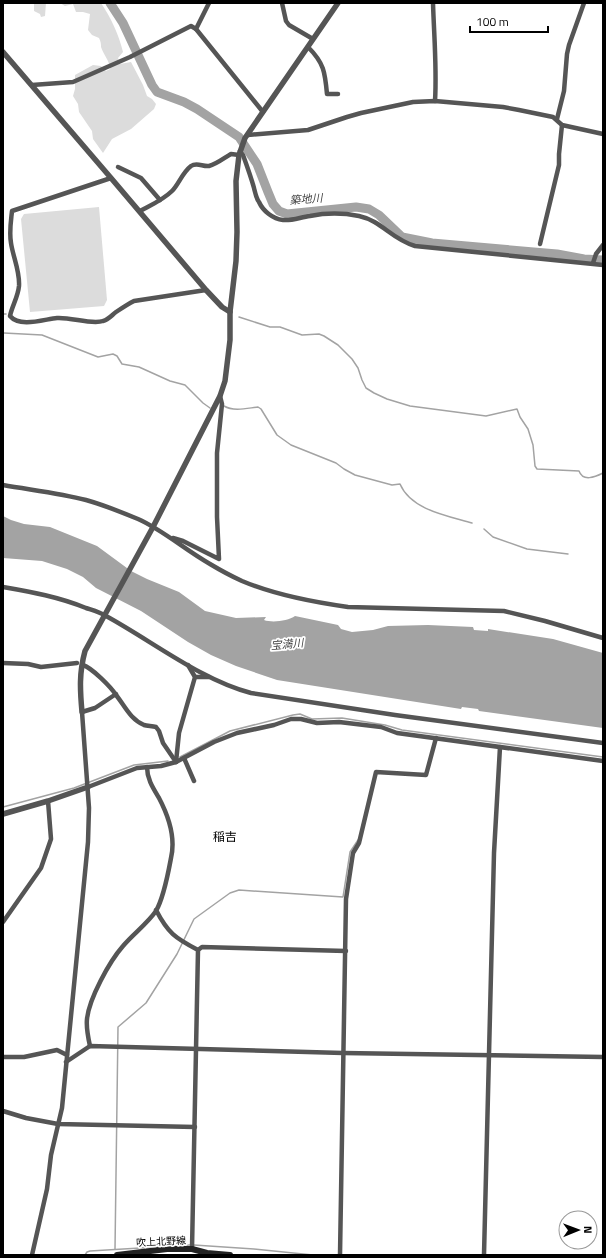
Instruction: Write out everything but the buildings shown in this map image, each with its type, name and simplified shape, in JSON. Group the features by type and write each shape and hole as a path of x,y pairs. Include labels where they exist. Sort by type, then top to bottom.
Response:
{"main road":[{"name":"吹上北野線","path":"117,1255 167,1249 192,1249 207,1254 230,1255"}],"street":[{"path":"196,29 209,3"},
{"path":"282,3 286,21 289,25 313,39"},
{"path":"32,1255 47,1189 51,1155 62,1108 88,842 88,787 80,688 81,666 85,651 151,530 220,396 225,381 230,340 230,312 238,232 236,181 240,152 248,134 338,3"},
{"path":"433,3 435,64 437,74 435,102"},
{"path":"557,119 564,91 569,45 584,3"},
{"path":"32,85 73,82 142,51 191,26 196,29 263,112"},
{"path":"308,47 320,62 325,76 327,94 338,94"},
{"path":"3,52 206,290 230,312"},
{"path":"248,134 308,130 361,113 413,102 435,102 503,107 553,117 562,125 603,134"},
{"path":"540,244 559,165 562,125"},
{"path":"140,211 160,200 172,191 191,166 197,164 207,166 231,154 240,152"},
{"path":"240,152 243,155 258,202 266,212 282,220 318,215 357,215 370,218 398,239 415,246 603,265"},
{"path":"118,166 141,178 160,200"},
{"path":"112,178 12,211 10,242 19,284 18,295 10,313 12,319 28,322 66,318 94,322 103,321 134,301 206,290"},
{"path":"593,263 596,254 603,245"},
{"path":"3,485 87,500 140,520 151,530 183,541 219,559 217,460 222,404 220,396"},
{"path":"167,536 208,563 242,581 260,588 317,602 360,608 504,612 545,621 603,638"},
{"path":"3,586 59,598 104,615 187,664 237,690 603,743"},
{"path":"3,663 28,664 41,667 77,663"},
{"path":"176,762 179,733 195,677 187,664"},
{"path":"83,665 95,673 116,694 127,711 136,720 145,725 156,727 163,743 176,762"},
{"path":"195,677 210,676"},
{"path":"82,712 95,708 116,694"},
{"path":"3,814 48,801 136,768 176,762 214,742 237,733 274,725 291,719 301,719 317,723 339,722 381,727 397,733 603,761"},
{"path":"340,1255 346,899 353,853 359,843 376,772 426,775 436,738"},
{"path":"484,1255 494,853 500,747"},
{"path":"184,758 194,781"},
{"path":"90,1046 86,1020 97,988 119,951 156,910 167,880 174,844 168,817 147,775 147,767"},
{"path":"3,922 40,868 51,839 48,801"},
{"path":"156,910 163,924 174,936 198,950 202,948 346,951"},
{"path":"192,1249 198,950"},
{"path":"66,1062 90,1046 343,1053 488,1054 603,1057"},
{"path":"3,1057 24,1057 57,1050 67,1055"},
{"path":"3,1111 32,1120 58,1124 195,1127"}],"shaded area":[{"path":"34,3 46,3 45,16 41,17 40,14 34,11"},
{"path":"60,3 101,3 119,39 123,52 118,58 120,64 131,62 147,96 156,104 154,109 131,129 112,139 103,153 93,139 92,131 79,112 78,104 73,96 75,89 75,75 93,65 101,66 106,71 110,69 108,60 101,47 99,38 92,35 88,30 90,14 76,12 73,4 65,6"},
{"path":"99,207 107,300 104,306 30,312 21,219 24,214"}],"water":[{"name":"宝満川","path":"3,516 24,524 50,527 97,546 131,571 179,592 205,611 236,618 266,617 264,620 271,621 284,620 295,616 338,625 341,629 352,632 373,630 388,626 428,625 473,627 474,630 488,631 488,629 553,639 603,653 603,728 479,711 478,709 462,707 461,709 277,680 236,666 211,655 188,642 141,611 96,588 83,577 67,569 42,561 3,558"}],"waterway":[{"name":"築地川","path":"110,3 123,23 152,85 157,92 184,102 197,109 239,137 257,164 273,204 279,211 287,214 356,207 369,209 379,215 402,237 432,243 557,254 584,259 603,260"},
{"path":"239,317 270,327 280,327 302,335 319,334 324,336 338,345 352,359 358,368 366,388 387,399 410,406 486,416 517,409 520,417 528,429 533,445 535,466 537,469 579,471 583,477 586,478 603,473"},
{"path":"4,333 42,335 98,357 113,354 117,356 122,364 139,367 170,381 185,385 210,408"},
{"path":"224,406 232,409 258,407 261,409 277,435 291,445 336,463 355,475 392,485 400,484 405,493 421,506 431,511 472,523"},
{"path":"484,529 493,537 527,549 568,554"},
{"path":"180,757 230,731 300,714 312,719 342,718 385,725 402,730 603,757"},
{"path":"3,807 74,788 134,765 168,761"},
{"path":"115,1249 118,1027 146,1003 177,954 194,919 230,893 239,890 343,897 350,852 358,840"},
{"path":"85,1255 90,1251 190,1245"},
{"path":"194,1245 313,1255"}],"district":[{"name":"稲吉","path":"225,837"}]}
